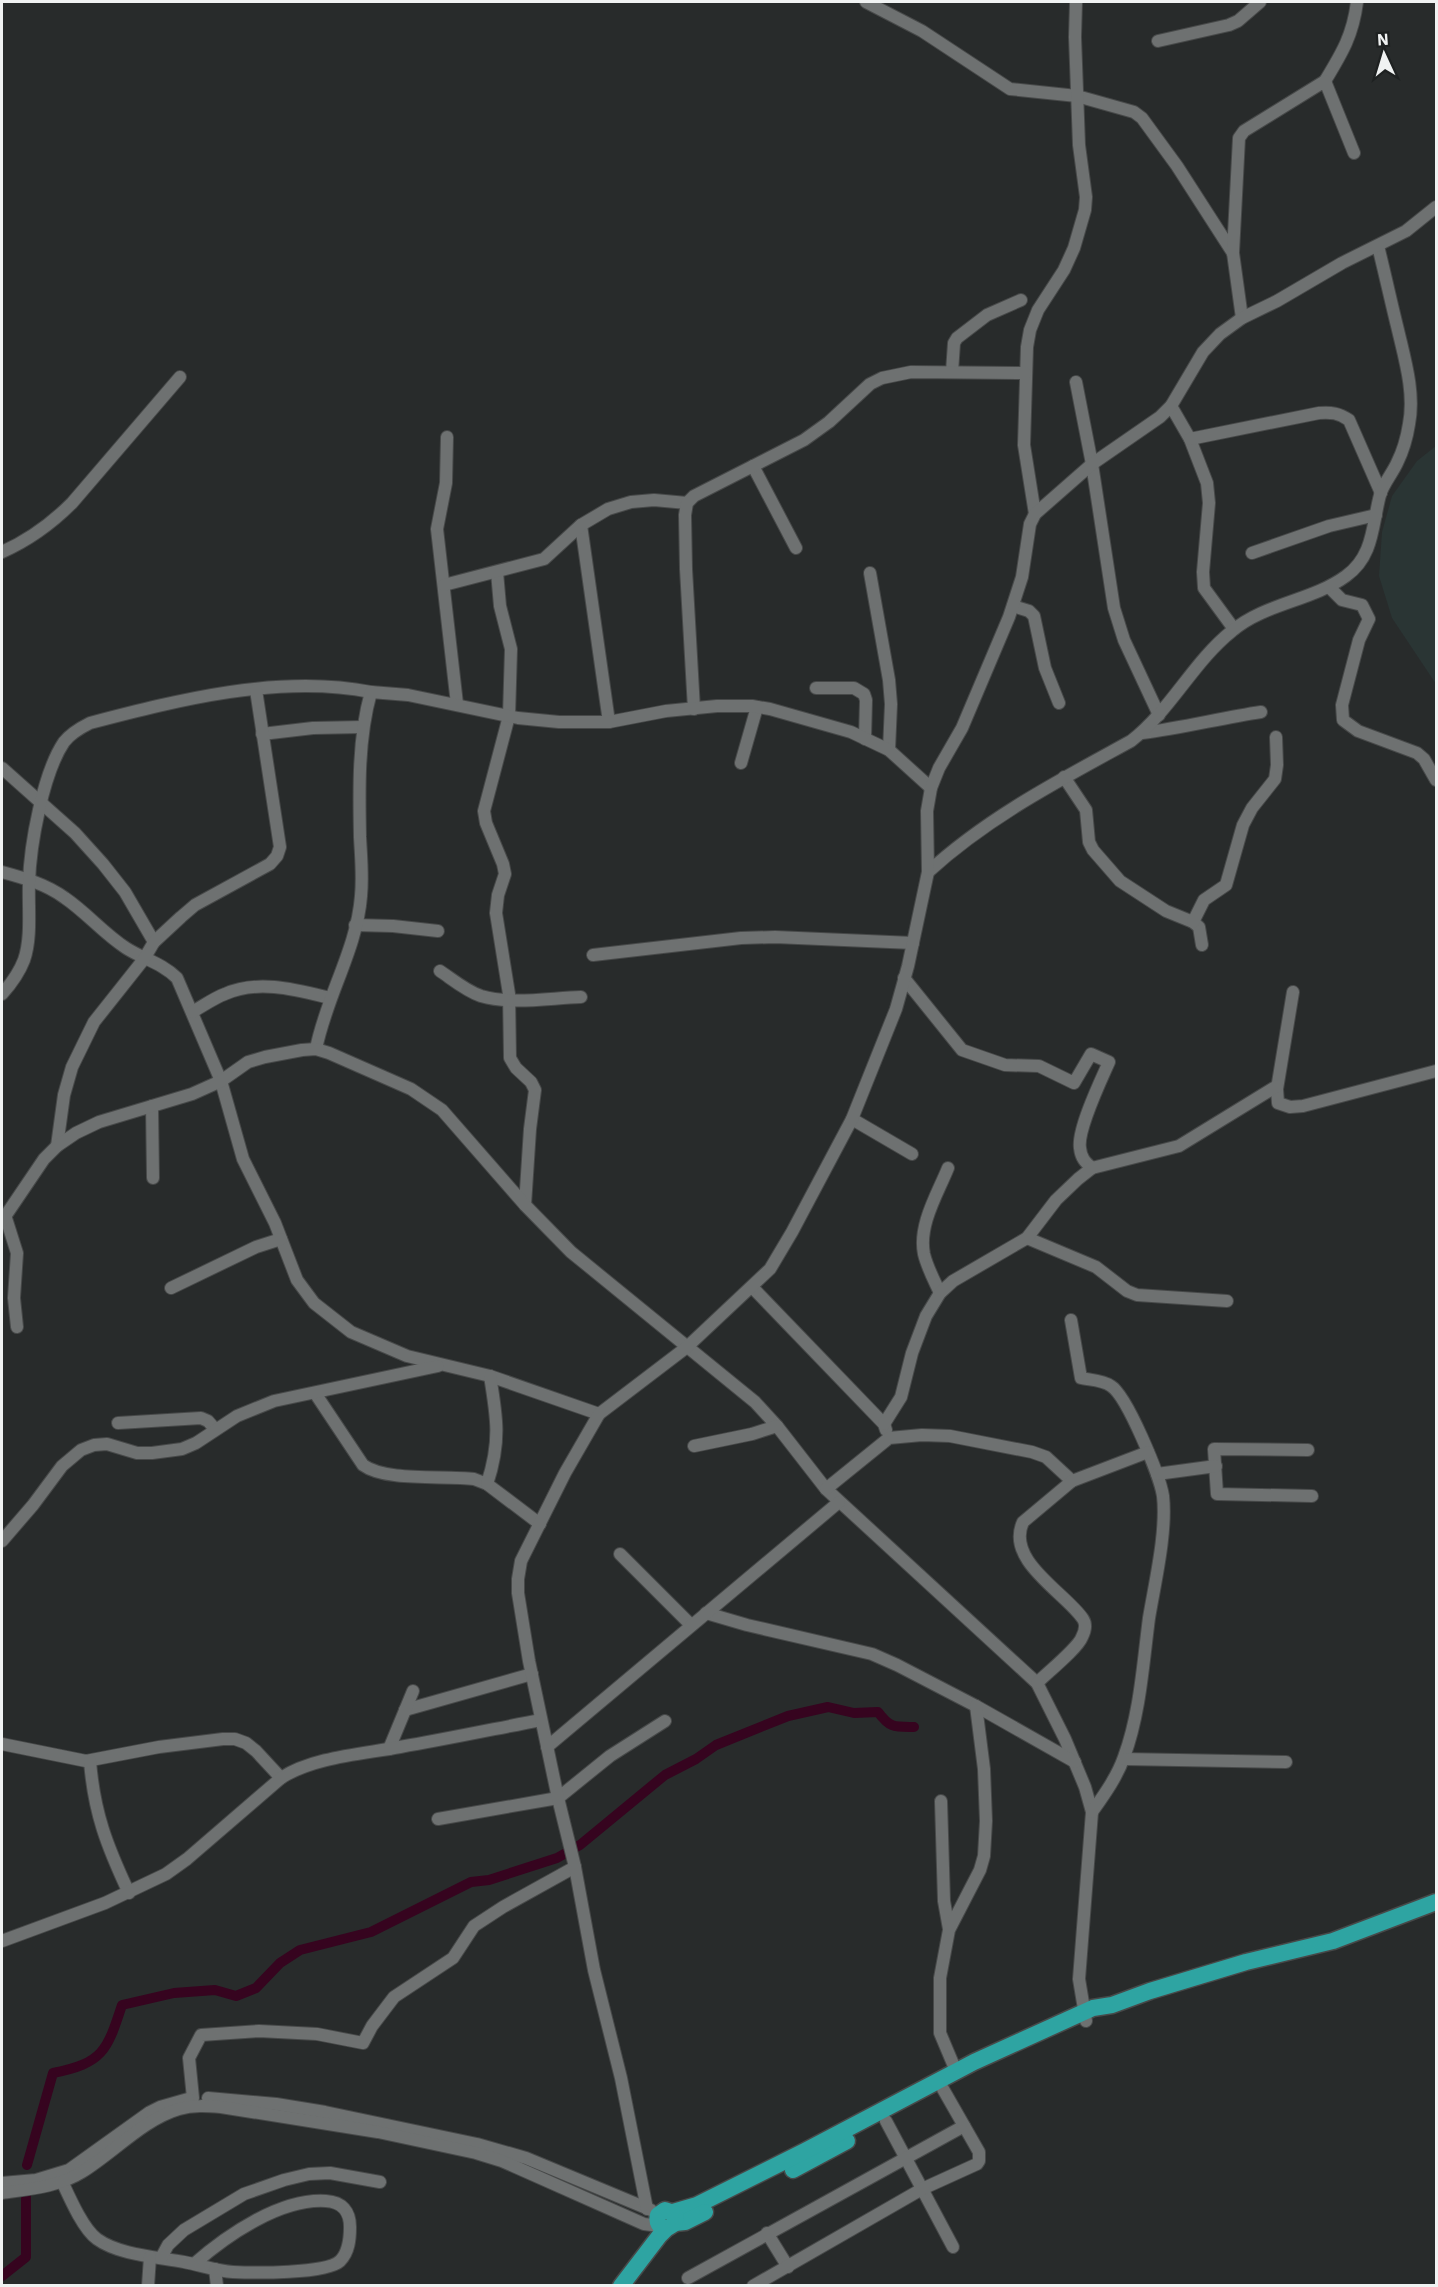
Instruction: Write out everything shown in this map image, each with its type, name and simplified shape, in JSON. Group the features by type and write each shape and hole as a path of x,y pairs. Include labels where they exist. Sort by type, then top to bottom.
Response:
{"highway":[{"path":"621,2286 664,2218 697,2205 805,2151 956,2071 1150,1991 1236,1965 1333,1941 1437,1902"},
{"path":"664,2218 690,2220 816,2158 943,2089 1085,2017"}],"street":[{"path":"866,2 922,31 1010,89 1077,96 1122,108 1142,118 1194,191 1233,253"},
{"path":"1035,514 1024,445 1025,373 1030,330 1038,310 1064,270 1074,248 1085,210 1086,197 1079,145 1076,2"},
{"path":"1158,40 1229,25 1238,21 1260,2"},
{"path":"1242,318 1233,253 1239,138 1244,131 1325,81 1350,38 1357,2"},
{"path":"1325,81 1354,153"},
{"path":"664,2218 621,2078 594,1970 575,1867 532,1674 518,1593 521,1561 565,1473 599,1414 687,1347 770,1269 792,1233 852,1119 896,1009 913,943 928,872 927,810 931,788 939,768 962,728 1013,606 1022,577 1030,524 1035,514 1092,464 1160,417 1171,406 1203,352 1220,334 1242,318 1406,231 1437,207"},
{"path":"928,872 967,838 1064,777 1131,741 1159,715 1215,645 1234,628 1256,616 1329,587 1347,576 1362,561 1371,540 1381,493 1397,463 1410,422 1411,395 1408,372 1378,246"},
{"path":"952,372 954,343 957,338 987,315 1021,300"},
{"path":"694,709 686,568 687,503 694,496 817,432 870,384 896,374 1025,373"},
{"path":"2,552 33,536 55,520 180,377"},
{"path":"1076,382 1092,464 1114,608 1124,640 1159,715"},
{"path":"1171,406 1204,470 1209,494 1203,572 1204,588 1234,628"},
{"path":"1190,439 1319,413 1331,412 1342,415 1352,426 1381,493"},
{"path":"447,437 446,483 437,529 457,704"},
{"path":"753,466 796,548"},
{"path":"444,585 544,559 581,525 608,509 631,502 654,500 687,503"},
{"path":"1252,553 1321,528 1376,515"},
{"path":"581,525 609,722"},
{"path":"497,572 500,606 511,649 508,686 509,716 484,811 486,823 504,864 505,874 498,895 496,913 509,1000 510,1058 535,1090 525,1205"},
{"path":"870,573 889,680 891,704 889,750"},
{"path":"1329,587 1342,600 1362,605 1369,619 1359,640 1342,705 1343,720 1358,730 1417,753 1430,767 1437,780"},
{"path":"1013,606 1034,616 1045,668 1059,703"},
{"path":"2,994 19,972 25,958 29,879 42,801 56,757 65,741 76,730 90,723 178,700 256,690 306,687 408,695 509,716 559,722 609,722 666,711 737,705 757,707 834,727 889,750 931,788"},
{"path":"816,688 854,688 864,694 866,700 865,739"},
{"path":"57,1146 64,1095 82,1042 94,1022 144,959 154,942 195,905 270,864 277,856 280,847 256,690"},
{"path":"316,1049 321,1024 356,925 361,898 362,727 371,692"},
{"path":"741,763 757,707"},
{"path":"1141,733 1193,726 1217,718 1261,712"},
{"path":"262,734 313,728 362,727"},
{"path":"1193,921 1204,900 1226,885 1243,825 1252,808 1275,779 1276,737"},
{"path":"2,768 42,801 75,833 116,881 154,942"},
{"path":"1064,777 1086,810 1089,842 1093,850 1120,881 1166,911 1193,921 1199,927 1202,945"},
{"path":"2,872 29,879 66,898 106,934 144,959 157,963 177,978 221,1081 243,1159 281,1239 297,1280 314,1303 335,1322 351,1332 406,1356 490,1376 599,1414"},
{"path":"356,925 400,926 438,931"},
{"path":"593,956 741,938 775,937 913,943"},
{"path":"440,971 480,996 509,1000 581,997"},
{"path":"904,978 962,1050 1005,1065 1038,1066 1074,1083 1091,1054 1109,1062 1095,1093 1079,1146 1084,1161 1092,1168"},
{"path":"192,1012 224,994 241,989 278,987 330,998"},
{"path":"1293,992 1277,1086 1278,1103 1290,1107 1303,1106 1437,1071"},
{"path":"17,1327 14,1298 17,1252 3,1218 44,1160 57,1146 76,1133 99,1122 192,1094 221,1081 248,1062 274,1055 316,1049 384,1075 429,1100 442,1110 525,1205 572,1252 755,1402 777,1426 826,1489 1036,1683 1049,1704 1075,1762 1092,1812 1079,1979 1085,2017"},
{"path":"884,1424 902,1397 920,1331 940,1293 953,1281 1027,1238 1056,1200 1092,1168 1179,1146 1277,1086"},
{"path":"152,1106 153,1178"},
{"path":"852,1119 912,1154"},
{"path":"940,1293 927,1262 923,1240 926,1223 948,1168"},
{"path":"1027,1238 1096,1267 1127,1291 1137,1295 1227,1302"},
{"path":"171,1288 256,1246 281,1239"},
{"path":"752,1287 884,1424 890,1438"},
{"path":"1071,1320 1081,1378 1106,1383 1121,1394 1157,1474 1163,1508 1159,1553 1133,1725 1124,1759 1116,1776 1092,1812"},
{"path":"2,1541 62,1466 81,1450 94,1445 107,1444 137,1453 182,1449 196,1443 237,1416 274,1401 442,1365"},
{"path":"487,1484 496,1449 497,1430 490,1376"},
{"path":"315,1393 363,1465 368,1469 389,1475 463,1478 487,1484 540,1524"},
{"path":"117,1424 201,1418 208,1421 215,1429"},
{"path":"694,1446 752,1434 777,1426"},
{"path":"826,1489 890,1438 922,1435 950,1436 1032,1452 1046,1457 1072,1481"},
{"path":"1308,1450 1214,1449 1217,1494 1312,1496"},
{"path":"1036,1683 1081,1640 1085,1624 1083,1619 1033,1567 1024,1552 1019,1530 1030,1514 1072,1481 1148,1452"},
{"path":"1157,1474 1215,1466"},
{"path":"547,1747 840,1502"},
{"path":"620,1554 691,1625"},
{"path":"706,1613 747,1625 872,1654 976,1706 1075,1762"},
{"path":"405,1710 532,1674"},
{"path":"389,1749 413,1691"},
{"path":"956,2071 940,2033 939,1978 949,1930 980,1870 984,1856 986,1821 984,1769 976,1706"},
{"path":"2,1941 129,1893 166,1874 187,1859 281,1778 303,1766 541,1720"},
{"path":"438,1820 558,1798 610,1756 665,1721"},
{"path":"2,1744 90,1761 159,1747 235,1739 246,1743 256,1751 281,1778"},
{"path":"1124,1759 1286,1762"},
{"path":"90,1761 92,1792 98,1816 110,1852 129,1893"},
{"path":"941,1801 944,1901 949,1930"},
{"path":"193,2098 189,2058 201,2035 258,2031 317,2034 363,2043 372,2026 394,1997 453,1958 474,1926 503,1906 575,1867"},
{"path":"762,2283 922,2189 979,2161 979,2152 943,2089"},
{"path":"2,2183 60,2178 160,2106 193,2098 231,2099 286,2105 477,2144 526,2158 664,2218"},
{"path":"2,2193 82,2172 164,2115 181,2108 198,2106 221,2107 378,2132 476,2153 502,2161 644,2224 664,2218"},
{"path":"886,2121 954,2247"},
{"path":"688,2278 964,2126"},
{"path":"148,2286 156,2257 168,2245 184,2230 244,2194 309,2174 330,2173 380,2182"},
{"path":"60,2178 90,2232 108,2245 156,2257 231,2272 300,2271 333,2266 341,2260 349,2244 350,2224 346,2209 331,2202 297,2202 268,2215 234,2235 194,2264"},
{"path":"767,2233 788,2267"},
{"path":"215,2269 217,2286"},
{"path":"257,2271 259,2286"}],"shaded area":[{"path":"1436,446 1436,684 1392,618 1379,576 1382,532 1392,496 1417,461"}],"waterway":[{"path":"27,2165 53,2073 83,2065 101,2052 112,2034 122,2005 174,1993 215,1990 236,1996 256,1988 280,1963 300,1950 371,1932 471,1882 489,1880 557,1858 580,1845 665,1775 696,1759 716,1745 788,1716 828,1707 854,1713 878,1712 893,1726 914,1727"},
{"path":"2,2276 26,2257 26,2196"}]}
